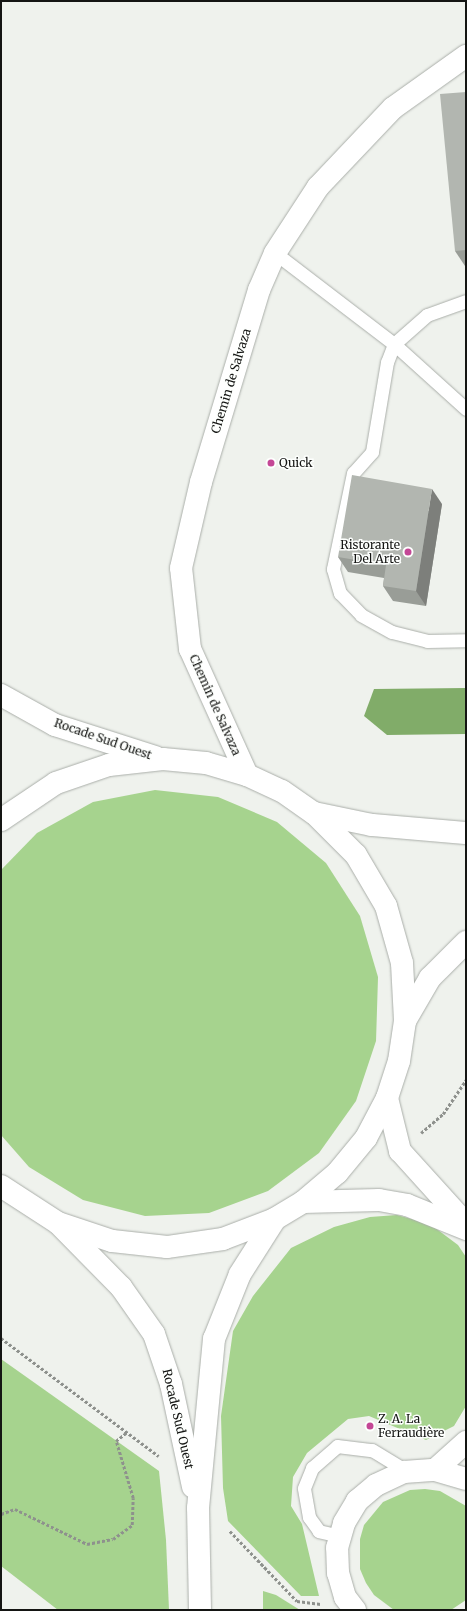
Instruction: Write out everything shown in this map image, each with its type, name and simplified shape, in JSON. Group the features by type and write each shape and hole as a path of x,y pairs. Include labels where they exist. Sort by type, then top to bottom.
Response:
{"main road":[{"name":"Chemin de Salvaza","path":"247,775 190,649 181,568 203,474 259,290 275,253 318,187 393,108 464,59"},
{"name":"Rocade Sud Ouest","path":"1,695 55,724 163,759"},
{"path":"1,820 56,783 109,765 163,759 206,763 247,775 282,791 314,813 356,855 386,906 402,962 405,1021 399,1061 387,1098 366,1138 337,1173 303,1202 275,1219 222,1239 167,1247 112,1241 58,1224 1,1186"},
{"path":"314,813 372,825 466,833"},
{"path":"405,1021 430,978 466,942"},
{"path":"387,1098 400,1151 466,1224"},
{"path":"303,1202 380,1200 408,1205 466,1229"},
{"name":"Rocade Sud Ouest","path":"200,1610 198,1508 214,1339 240,1274 275,1219"},
{"name":"Rocade Sud Ouest","path":"58,1224 121,1287 154,1334 171,1384 198,1508"},
{"path":"435,1470 466,1442"},
{"path":"350,1604 338,1573 340,1536 357,1501 376,1485 408,1472 435,1470 466,1479"}],"lane":[{"path":"275,253 394,344 466,409"},
{"path":"466,301 427,315 394,344 388,362 372,452 353,473 333,569 340,593 362,615 392,632 426,641 466,640"},
{"path":"340,1536 319,1531 309,1517 304,1488 312,1468 337,1446 372,1450 408,1472"}],"path":[{"path":"400,1151 443,1114 466,1080"},
{"path":"1,1338 161,1458"},
{"path":"1,1514 15,1510 87,1544 113,1539 132,1525 133,1498 116,1441 127,1432"},
{"path":"230,1532 297,1601 319,1605 350,1604"}],"shaded area":[{"path":"466,688 466,734 387,735 364,716 374,689"},
{"path":"155,790 218,797 277,822 326,863 360,916 378,977 376,1041 356,1101 319,1153 268,1191 209,1213 145,1216 83,1200 29,1167 1,1135 1,870 37,833 93,802"},
{"path":"397,1215 430,1224 458,1245 466,1257 466,1406 454,1426 426,1440 369,1416 348,1419 307,1453 293,1477 291,1506 302,1524 319,1596 301,1596 228,1521 223,1488 221,1416 233,1331 253,1296 291,1248 334,1227 370,1217"},
{"path":"1,1359 159,1471 166,1540 169,1610 58,1610 1,1566"},
{"path":"425,1489 440,1491 466,1506 466,1600 451,1610 394,1610 374,1595 366,1583 360,1569 360,1539 364,1525 383,1502 410,1490"},
{"path":"263,1591 276,1595 300,1610 263,1610"}],"building":[{"path":"466,92 466,250 455,251 440,94"},
{"path":"352,475 432,489 416,591 383,586 386,565 338,557"}],"place":[{"name":"Quick","path":"271,463"},
{"name":"Ristorante Del Arte","path":"408,552"},
{"name":"Z. A. La Ferraudière","path":"370,1426"}]}
